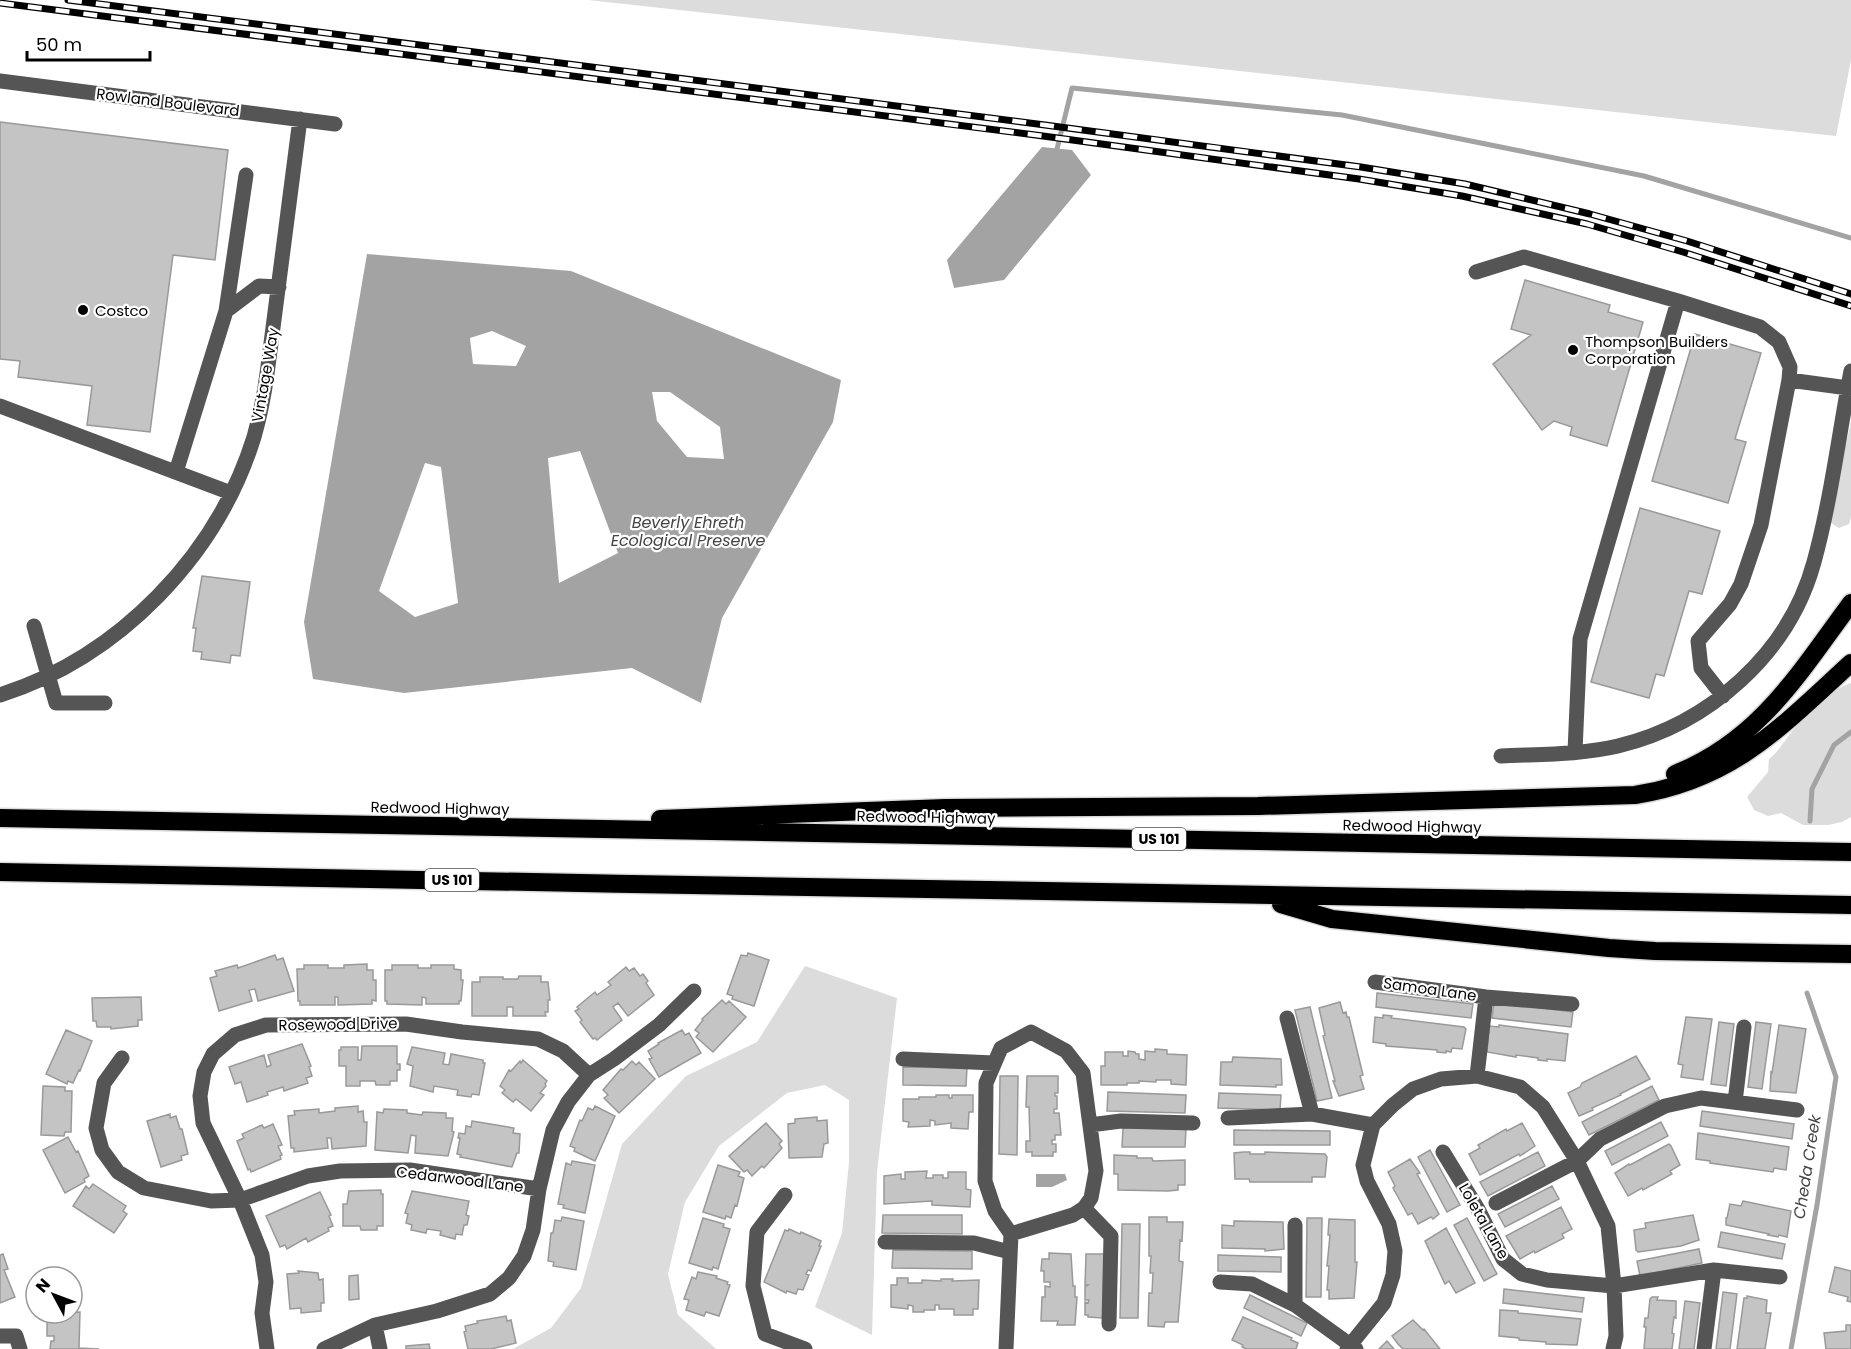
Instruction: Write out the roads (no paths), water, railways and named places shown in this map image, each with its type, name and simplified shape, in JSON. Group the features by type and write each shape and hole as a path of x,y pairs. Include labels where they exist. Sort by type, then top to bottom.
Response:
{"highway":[{"path":"1598,795 1642,785 1684,771 1714,756 1739,739 1782,695 1851,603"},
{"path":"467,826 945,808 1268,806 1635,795 1689,782 1722,767 1766,740 1851,663"},
{"name":"Redwood Highway","path":"0,818 1851,852"},
{"name":"US 101","path":"0,872 904,888 1258,897 1851,905"},
{"path":"1258,897 1332,919 1551,943 1655,951 1851,954"},
{"path":"1822,954 1851,962"}],"street":[{"name":"Rowland Boulevard","path":"0,81 335,124"},
{"name":"Vintage Way","path":"0,695 48,675 98,647 151,603 195,554 231,493 253,438 261,409 300,119"},
{"path":"176,472 226,311 246,175"},
{"path":"1476,272 1524,257 1760,327 1779,342 1790,367 1789,380 1761,525 1741,584 1730,604 1698,640 1701,668 1723,696"},
{"path":"226,311 259,286 279,286"},
{"path":"1575,751 1580,639 1678,301"},
{"path":"1500,756 1616,746 1647,737 1680,724 1723,696 1750,673 1776,643 1797,607 1814,564 1851,371"},
{"path":"1789,380 1848,388"},
{"path":"0,406 231,493"},
{"path":"34,626 56,704 105,703"},
{"name":"Samoa Lane","path":"1375,982 1486,997 1572,1004"},
{"path":"324,1349 375,1325 436,1311 490,1294 509,1278 525,1256 533,1230 553,1130 568,1102 589,1075 659,1025 694,991"},
{"name":"Samoa Lane","path":"1477,1076 1486,997"},
{"path":"1287,1018 1312,1114"},
{"name":"Rosewood Drive","path":"267,1349 262,1313 266,1282 262,1255 240,1200 203,1123 200,1096 204,1072 213,1054 235,1035 266,1025 406,1024 538,1039 563,1051 589,1075"},
{"path":"1735,1102 1744,1027"},
{"path":"1006,1349 1011,1234 995,1211 985,1182 986,1083 1000,1048 1031,1032 1066,1051 1083,1073 1096,1171 1091,1198 1084,1208 1073,1215 1011,1234"},
{"name":"Cedarwood Lane","path":"122,1058 104,1083 96,1128 102,1150 118,1172 144,1188 211,1202 240,1200 308,1176 340,1171 410,1170 540,1189"},
{"path":"903,1059 994,1063"},
{"path":"1220,1282 1252,1284 1295,1305 1352,1347 1384,1303 1393,1275 1395,1251 1389,1224 1367,1181 1363,1165 1373,1125 1413,1089 1441,1079 1477,1076 1520,1087 1543,1107 1577,1161 1608,1226 1614,1286 1616,1336 1613,1349"},
{"path":"1496,1203 1577,1161 1600,1139 1665,1106 1701,1098 1797,1110"},
{"path":"1228,1118 1312,1114 1373,1125"},
{"path":"1090,1125 1121,1121 1193,1123"},
{"name":"Loleta Lane","path":"1443,1152 1479,1211 1503,1259 1522,1274 1547,1280 1614,1286 1713,1270 1780,1277"},
{"path":"785,1196 757,1232 753,1286 765,1334 805,1349"},
{"path":"1084,1208 1111,1236 1110,1324"},
{"path":"1295,1225 1295,1305"},
{"path":"885,1242 975,1243 1010,1252"},
{"path":"1704,1349 1713,1270"},
{"path":"375,1325 380,1349"},
{"path":"0,1336 16,1336 20,1349"}],"water":[{"path":"1042,147 1072,150 1091,175 1004,280 954,288 947,260"},
{"name":"Beverly Ehreth Ecological Preserve","path":"367,254 571,271 841,380 833,422 722,618 701,703 632,668 404,693 313,679 304,622","holes":["492,331 526,346 516,366 473,364 470,338","652,392 670,392 720,427 724,459 687,457 657,421","580,451 618,553 559,583 548,458","425,463 441,467 458,603 415,617 379,591"]},
{"path":"1036,1174 1065,1174 1067,1180 1052,1187 1036,1187"}],"waterway":[{"path":"1057,149 1072,88 1342,115 1644,176 1851,238"},
{"name":"Cheda Creek","path":"1810,821 1812,789 1834,745 1851,732"},
{"name":"Cheda Creek","path":"1791,1349 1817,1205 1836,1077 1807,993"}],"railway":[{"path":"68,0 1045,125 1361,167 1465,184 1590,214 1687,241 1851,294"},
{"path":"0,3 1043,136 1359,179 1462,196 1587,224 1851,306"}],"place":[{"name":"Costco","path":"83,310"},
{"name":"Thompson Builders Corporation","path":"1573,350"}]}
